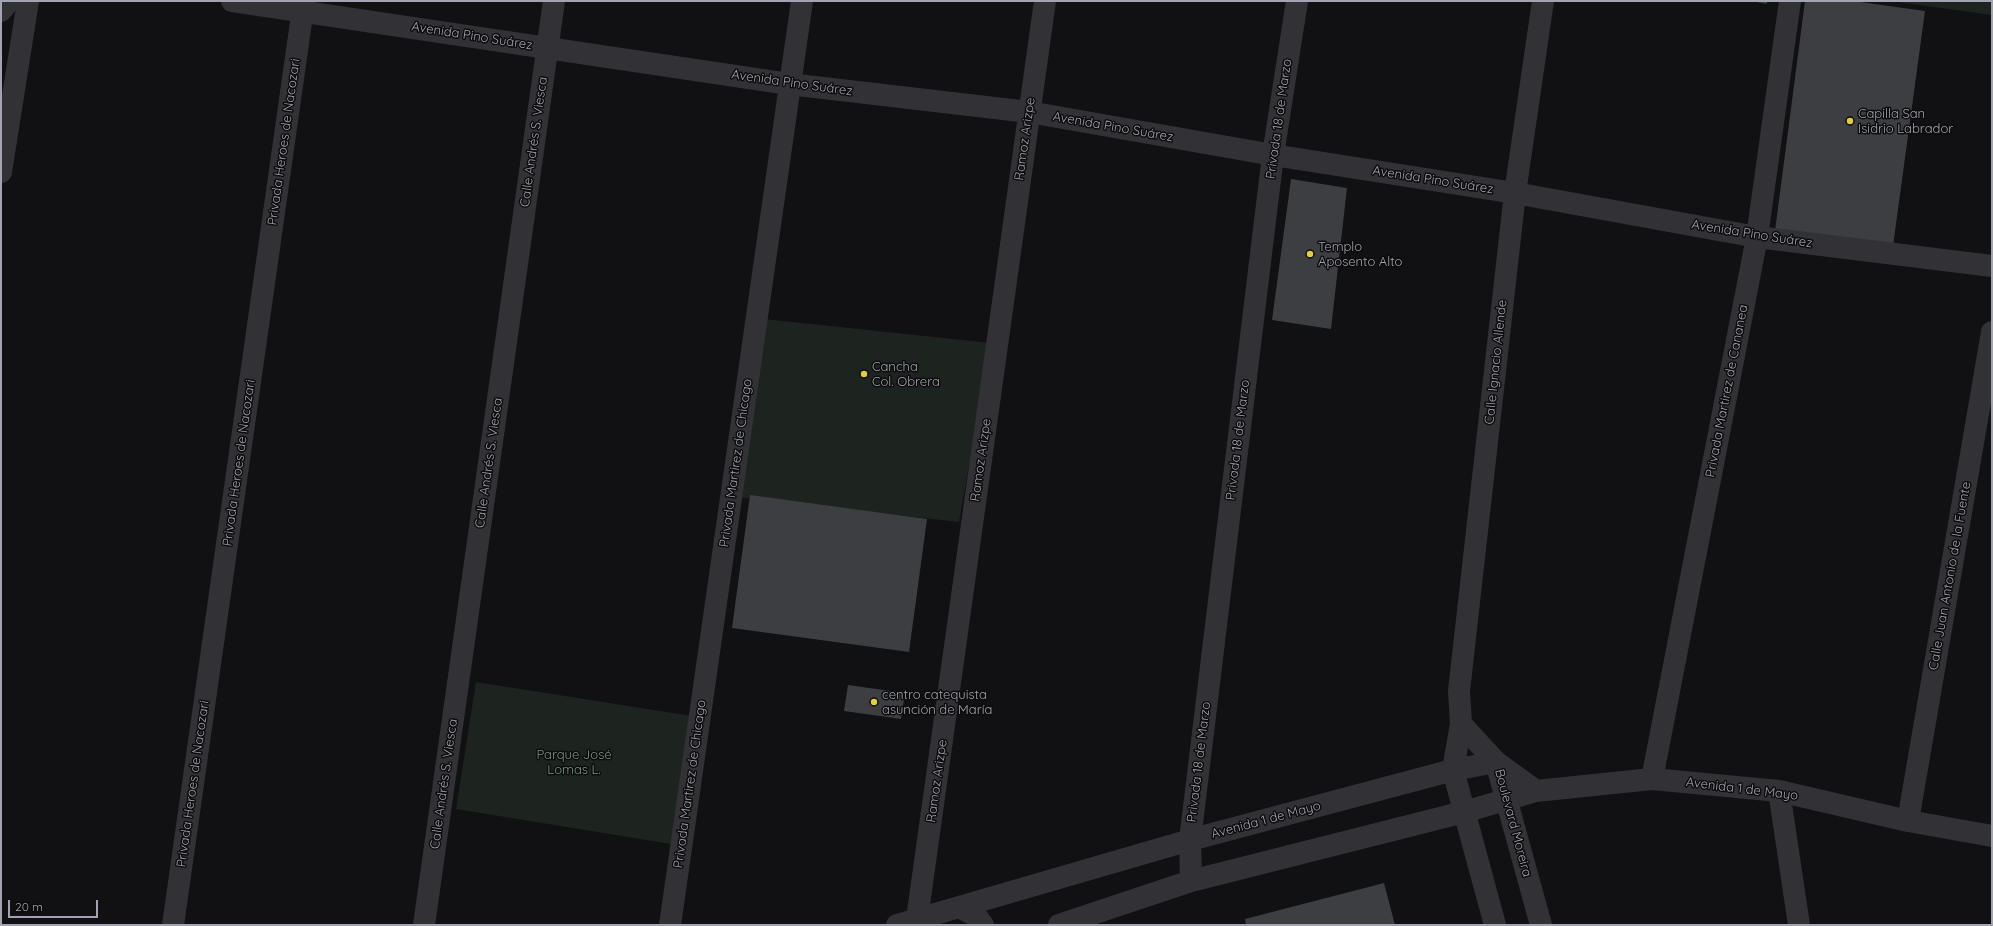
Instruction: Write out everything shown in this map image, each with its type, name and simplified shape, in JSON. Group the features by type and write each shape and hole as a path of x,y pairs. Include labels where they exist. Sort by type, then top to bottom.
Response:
{"street":[{"path":"1,11 10,1"},
{"path":"1,172 28,1"},
{"name":"Avenida Pino Suárez","path":"232,1 303,6 548,47 789,84 1029,112 1273,155 1515,193 1758,237 1992,266"},
{"name":"Calle Andrés S. Viesca","path":"424,925 554,1"},
{"name":"Privada Martirez de Chicago","path":"670,925 802,1"},
{"name":"Ramoz Arizpe","path":"910,923 1045,1"},
{"name":"Privada 18 de Marzo","path":"1191,880 1190,840 1273,155 1297,1"},
{"name":"Calle Ignacio Allende","path":"1461,724 1459,691 1515,193 1543,1"},
{"name":"Privada Martirez de Cananea","path":"1652,779 1758,237 1790,1"},
{"name":"Privada Heroes de Nacozari","path":"173,925 303,6"},
{"name":"Calle Juan Antonio de la Fuente","path":"1908,821 1992,332"},
{"path":"1461,724 1453,770 1495,925"},
{"name":"Boulevard Moreira","path":"1461,724 1496,762 1508,799 1541,925"},
{"path":"1496,762 1536,791"},
{"name":"Avenida 1 de Mayo","path":"910,923 959,907 1190,840 1453,770 1496,762"},
{"name":"Avenida 1 de Mayo","path":"1059,925 1191,880 1464,812 1536,791 1652,779 1779,791 1908,821 1992,836"},
{"path":"1779,791 1800,925"},
{"path":"959,907 976,916 983,925"}],"green space":[{"path":"1890,1 1992,1 1992,15"},
{"path":"764,319 991,343 959,522 738,497"},
{"name":"Parque José Lomas L.","path":"476,682 692,716 671,844 456,809"}],"building":[{"path":"1751,1 1767,1 1767,4"},
{"name":"Capilla San Isidrio Labrador","path":"1805,1 1853,1 1925,11 1893,246 1775,231"},
{"name":"Templo Aposento Alto","path":"1291,179 1347,188 1331,329 1272,320"},
{"path":"750,495 927,519 909,652 732,628"},
{"name":"centro catequista asunción de María","path":"848,685 905,693 901,719 844,711"},
{"path":"1384,883 1395,925 1246,925 1245,919"}],"place":[{"name":"Capilla San Isidrio Labrador","path":"1850,121"},
{"name":"Templo Aposento Alto","path":"1310,254"},
{"name":"Cancha Col. Obrera","path":"864,374"},
{"name":"centro catequista asunción de María","path":"874,702"}]}
